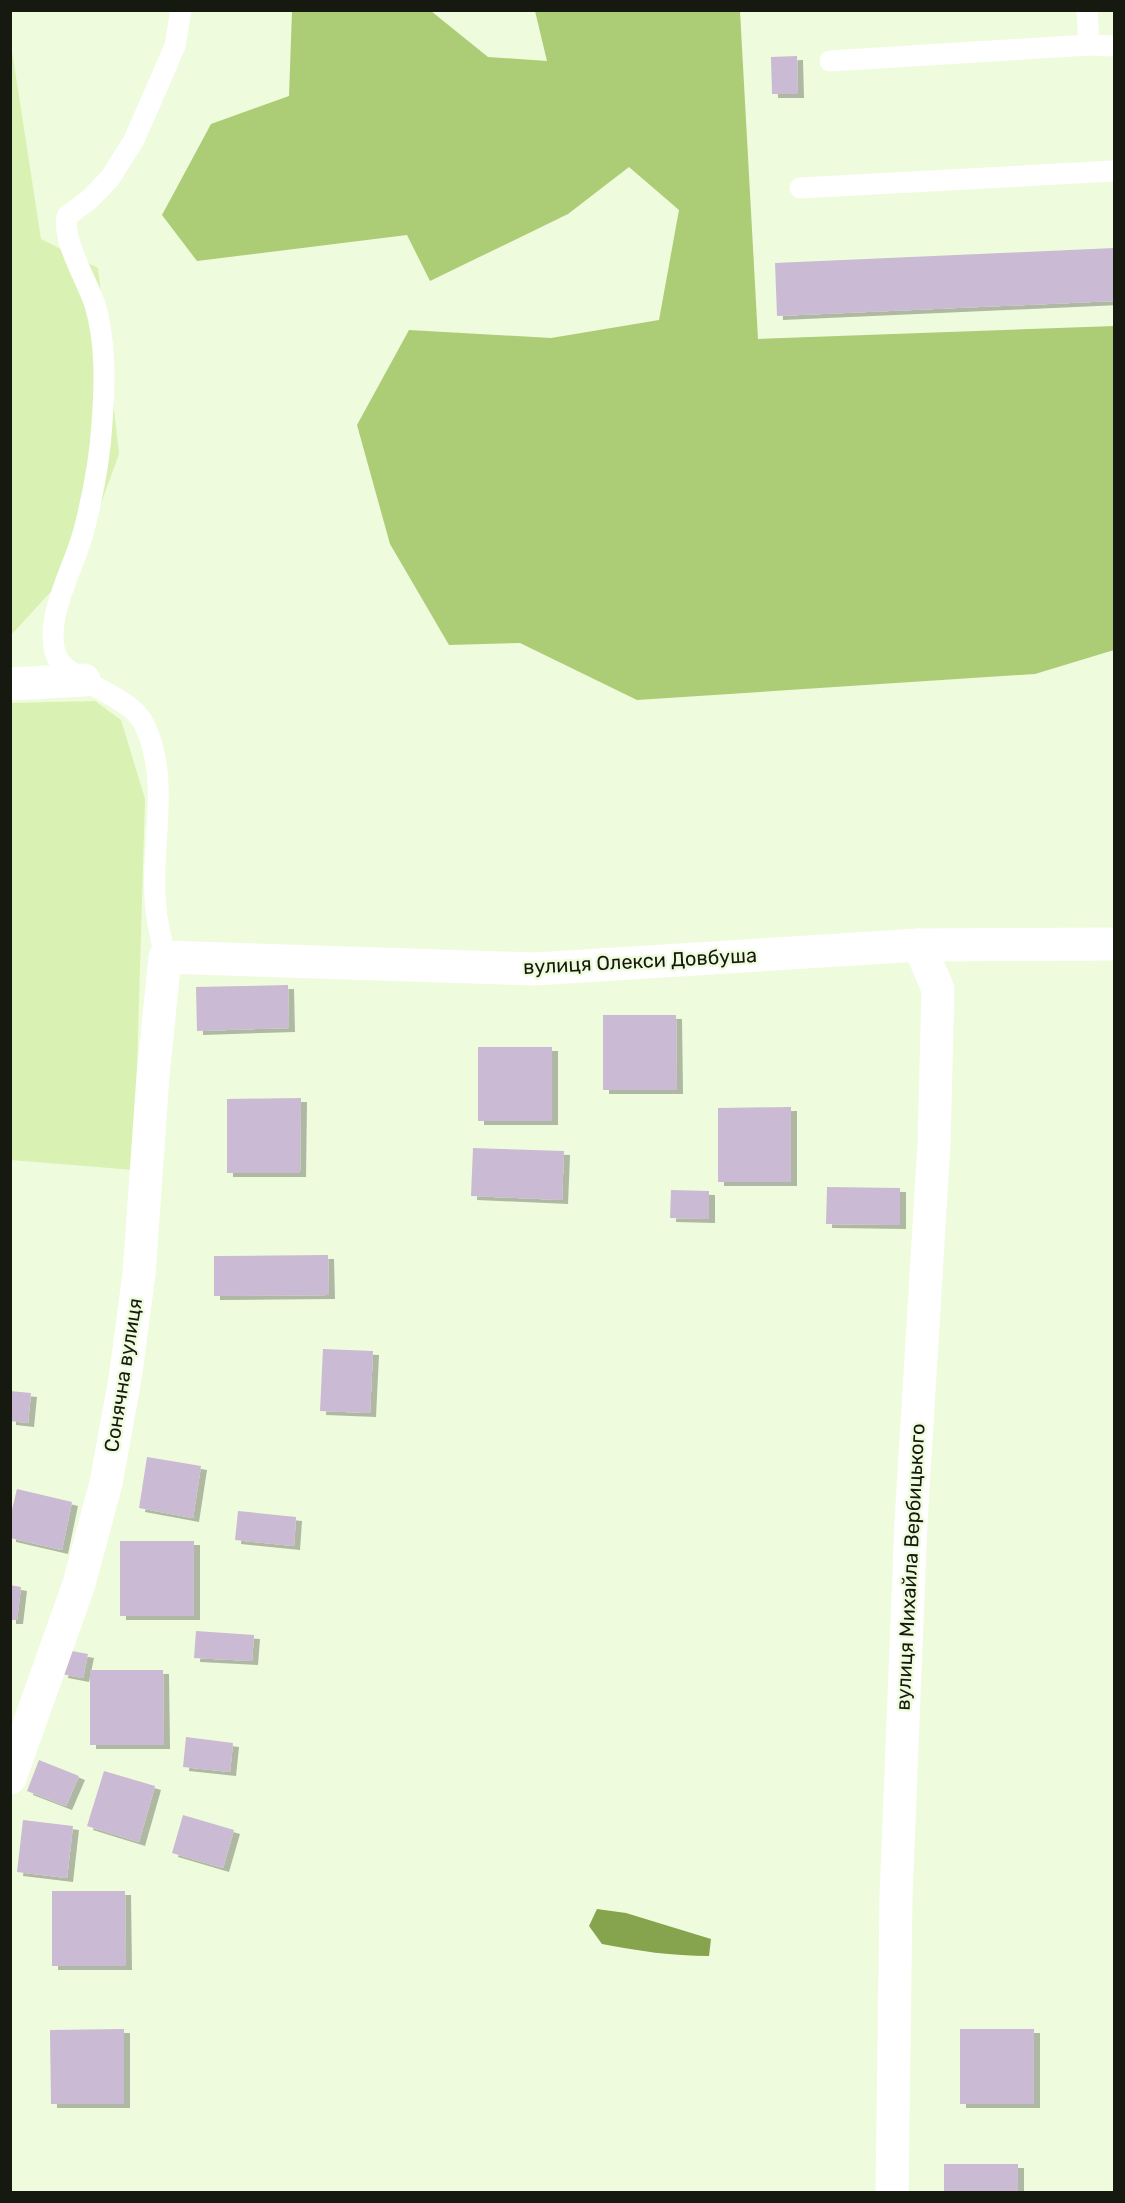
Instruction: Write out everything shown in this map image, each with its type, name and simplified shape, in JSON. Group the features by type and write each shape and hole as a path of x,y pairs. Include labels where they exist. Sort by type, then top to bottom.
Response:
{"street":[{"path":"10,684 84,680"},
{"name":"вулиця Олекси Довбуша","path":"165,957 535,969 919,945 1114,944"},
{"name":"вулиця Михайла Вербицького","path":"892,2193 896,1897 911,1534 934,1144 938,989 919,945"},
{"name":"Сонячна вулиця","path":"10,1778 78,1584 106,1483 126,1378 139,1274 153,1076 165,957"}],"lane":[{"path":"165,957 155,907 158,786 155,748 143,721 125,704 67,669 55,654 52,632 60,600 84,531 92,496 102,425 103,360 95,306 65,225 67,216 90,199 110,178 134,140 175,46 181,10"},
{"path":"1087,10 1089,45"},
{"path":"830,61 1089,45 1114,46"},
{"path":"800,188 1114,171"}],"shaded area":[{"path":"292,11 431,11 488,57 547,61 535,11 740,11 758,339 1114,326 1114,650 1035,674 637,700 520,643 449,645 390,544 357,425 409,330 551,338 659,320 679,210 629,167 568,214 430,281 407,235 197,261 162,215 211,124 289,96"},
{"path":"10,38 41,239 98,268 119,454 90,534 57,585 11,635"},
{"path":"95,701 121,720 145,799 134,1170 11,1160 10,703"},
{"path":"597,1909 626,1913 711,1939 709,1956 655,1953 602,1944 589,1926"}],"building":[{"path":"797,56 798,94 772,94 771,57"},
{"path":"1114,248 1114,301 777,316 775,263"},
{"path":"288,985 289,1028 197,1031 196,987"},
{"path":"603,1015 676,1015 677,1090 603,1090"},
{"path":"478,1047 552,1047 552,1121 478,1121"},
{"path":"301,1098 300,1173 227,1173 227,1099"},
{"path":"791,1107 791,1182 718,1182 718,1108"},
{"path":"473,1148 564,1151 562,1200 471,1196"},
{"path":"827,1187 900,1188 900,1225 826,1224"},
{"path":"671,1190 709,1191 709,1219 670,1218"},
{"path":"328,1255 329,1295 214,1296 214,1256"},
{"path":"323,1349 373,1351 370,1413 320,1411"},
{"path":"10,1391 31,1393 28,1423 10,1421"},
{"path":"147,1457 201,1466 193,1518 139,1508"},
{"path":"17,1489 72,1502 62,1550 10,1538 10,1518"},
{"path":"238,1511 296,1517 294,1546 235,1540"},
{"path":"120,1541 194,1541 194,1616 120,1616"},
{"path":"10,1585 21,1587 17,1620 10,1620"},
{"path":"196,1631 254,1635 252,1661 194,1658"},
{"path":"66,1650 88,1654 83,1678 62,1674"},
{"path":"90,1670 163,1670 164,1745 90,1745"},
{"path":"186,1737 233,1743 230,1772 183,1767"},
{"path":"39,1760 79,1776 66,1806 27,1791"},
{"path":"104,1771 155,1786 139,1842 87,1826"},
{"path":"183,1815 234,1830 223,1868 172,1853"},
{"path":"23,1820 73,1826 67,1878 17,1872"},
{"path":"52,1891 125,1891 126,1966 52,1966"},
{"path":"124,2029 124,2104 51,2104 50,2030"},
{"path":"960,2029 1034,2029 1034,2104 960,2104"},
{"path":"944,2164 1018,2164 1018,2192 944,2192"}]}
